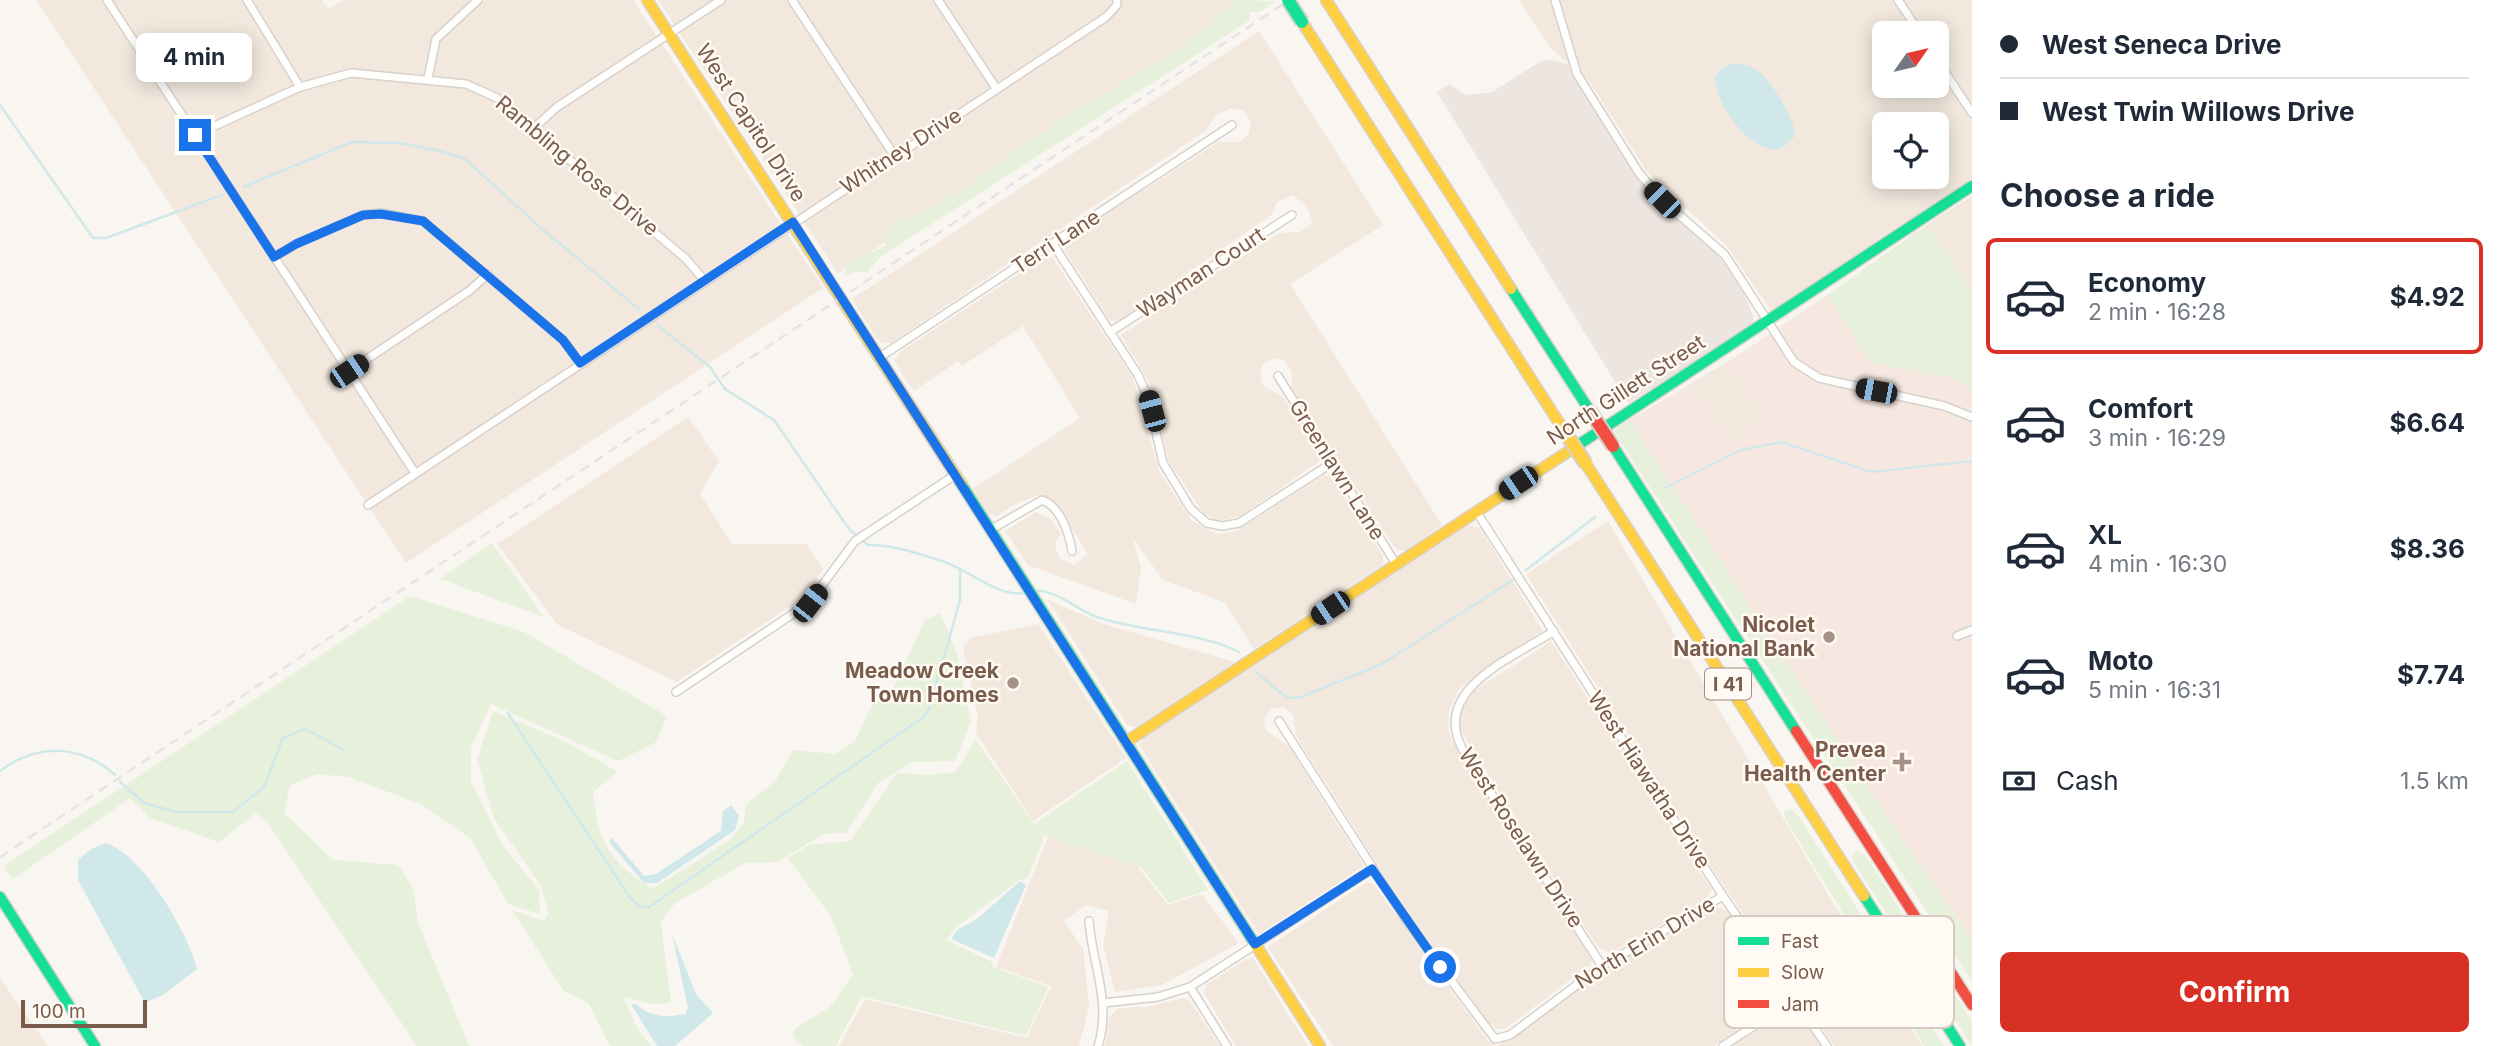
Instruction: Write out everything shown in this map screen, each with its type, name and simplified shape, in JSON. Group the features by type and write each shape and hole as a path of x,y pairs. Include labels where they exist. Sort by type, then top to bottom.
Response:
{"main road":[{"name":"West Capitol Drive","path":"647,0 880,357 1320,1046"},
{"name":"I 41","path":"1288,0 1876,916"},
{"name":"I 41","path":"1327,2 1915,916"},
{"name":"North Gillett Street","path":"1126,741 1972,186"},
{"path":"0,897 95,1046"},
{"name":"I 41","path":"1954,977 1972,1005"},
{"name":"I 41","path":"1948,1028 1960,1046"}],"street":[{"path":"107,0 415,473"},
{"path":"247,0 300,87"},
{"path":"428,78 436,39 478,0"},
{"path":"534,128 557,107 721,0"},
{"path":"792,0 894,155"},
{"path":"938,0 996,88"},
{"path":"1555,0 1577,74 1632,162 1652,190 1724,255 1794,362 1811,375 1944,406 1972,417"},
{"path":"1898,0 1912,21"},
{"name":"Whitney Drive","path":"368,505 1106,17 1117,3"},
{"name":"Rambling Rose Drive","path":"195,135 300,87 351,73 428,78 477,86 497,98 534,128 686,258 705,281"},
{"path":"1950,80 1972,113"},
{"name":"Terri Lane","path":"880,357 1232,125"},
{"path":"274,257 296,244 363,215 381,214 429,224 563,340 580,363"},
{"name":"Wayman Court","path":"1110,332 1292,215"},
{"path":"1053,244 1143,385 1163,463 1191,509 1207,523 1222,526 1239,523 1332,463"},
{"path":"349,371 469,291 488,274"},
{"name":"Greenlawn Lane","path":"1278,376 1396,564"},
{"path":"676,692 810,603 855,541 955,475"},
{"path":"990,530 1042,500 1052,507 1069,533 1072,551"},
{"name":"West Hiawatha Drive","path":"1476,511 1737,916"},
{"path":"1956,636 1972,630"},
{"name":"West Roselawn Drive","path":"1554,632 1467,689 1455,707 1453,723 1462,748 1602,966"},
{"path":"1103,1003 1158,997 1190,987 1372,869 1279,721"},
{"name":"North Erin Drive","path":"1372,869 1488,1033 1499,1039 1510,1035 1602,966 1723,896"},
{"path":"1089,921 1103,1003 1098,1046"},
{"path":"1190,987 1227,1046"},
{"path":"1723,1046 1751,1028"},
{"name":"West Hiawatha Drive","path":"1814,1028 1827,1046"}],"shaded area":[{"path":"36,0 322,0 329,9 343,0 633,0 823,288 406,563"},
{"path":"658,0 1240,0 1244,7 838,273"},
{"path":"1519,0 1972,0 1972,178 1772,312 1726,245 1647,172 1588,79 1550,48"},
{"path":"1259,31 1383,225 1290,284 1442,525 1407,550 1398,550 1392,544 1291,387 1292,373 1284,360 1273,358 1263,364 1260,375 1263,386 1283,397 1318,452 1320,461 1240,516 1218,521 1203,513 1169,462 1149,382 1121,335 1279,233 1300,232 1313,223 1307,207 1293,195 1277,202 1271,215 1117,322 1109,320 1065,250 1070,237 1219,142 1239,142 1249,134 1251,122 1244,111 1231,108 1218,114 1205,131 891,343 883,343 877,339 852,299"},
{"path":"1552,60 1568,64 1584,95 1642,185 1658,203 1715,251 1741,286 1753,315 1753,323 1747,329 1628,403 1437,92 1449,84 1466,95 1492,92 1541,61"},
{"path":"1972,196 1972,293 1927,225"},
{"path":"1045,257 1052,257 1133,378 1159,471 1192,521 1217,534 1237,531 1324,475 1332,476 1383,556 1383,564 1254,649 1224,602 1163,580 1132,537 1141,568 1136,604 1028,565 1005,531 1036,512 1050,518 1061,534 1055,544 1059,558 1074,565 1088,554 1055,502 1041,494 1016,504 997,516 989,514 973,489 1080,418 1023,326 962,366 958,361 914,391 894,361 901,351"},
{"path":"1827,295 1871,363 1954,378 1972,389 1972,939 1898,833 1629,420 1690,384 1730,442 1766,419 1729,361"},
{"path":"1729,361 1766,419 1730,442 1690,384"},
{"path":"688,417 719,461 700,494 732,544 806,544 823,568 811,592 677,682 558,625 497,544"},
{"path":"1608,521 1841,916 1745,916 1526,574"},
{"path":"1469,525 1480,528 1543,631 1459,689 1449,710 1448,729 1452,740 1512,829 1592,959 1590,965 1505,1029 1497,1029 1486,1020 1415,923 1296,736 1293,715 1284,707 1271,709 1264,719 1265,729 1289,747 1364,866 1259,934 1139,745 1145,736"},
{"path":"1048,600 1107,625 1235,662 1136,727 1127,725"},
{"path":"1038,624 1126,758 1033,821 976,733 978,717 963,647 970,638"},
{"path":"1551,641 1712,890 1707,899 1610,953 1597,946 1460,730 1461,710 1472,692"},
{"path":"1048,837 1137,866 1168,905 1202,894 1239,943 1162,985 1115,992 1103,945 1109,911 1086,905 1064,921 1083,949 1089,1007 1079,1046 839,1046 865,999 1027,1038 1051,986 996,967"},
{"path":"1367,882 1374,885 1488,1041 1496,1046 1333,1046 1268,947"},
{"path":"1716,907 1727,910 1731,916 1724,916 1724,1028 1741,1028 1714,1046 1497,1046 1613,964"},
{"path":"1253,958 1308,1046 1236,1046 1203,992 1207,984 1245,960"},
{"path":"0,978 48,1046 0,1046"},
{"path":"1183,998 1190,1001 1220,1046 1105,1046 1109,1017 1119,1008 1147,1007"},
{"path":"1760,1028 1809,1028 1822,1046 1732,1046"},
{"path":"1822,1028 1911,1028 1922,1046 1834,1046"}],"green space":[{"path":"1237,0 1276,1 1260,12 1250,12 1249,21 880,257 867,272 853,272 844,277 847,263 885,246 886,233 897,220 916,217 948,196 960,194 992,167 1069,114 1180,49"},
{"path":"1927,225 1972,293 1972,389 1954,378 1871,363 1827,295"},
{"path":"1629,420 1898,833 1972,939 1972,981 1954,953 1954,916 1930,916 1614,430"},
{"path":"492,543 544,617 440,579"},
{"path":"410,596 524,632 667,716 656,742 618,761 491,704 471,748 471,781 503,846 539,890 540,914 508,904 471,839 421,804 348,777 317,774 290,785 284,813 333,860 398,865 413,888 418,923 469,1046 417,1046 270,826 256,813 219,842 150,818 130,798 12,880 4,866"},
{"path":"940,613 957,653 971,722 955,761 912,762 878,783 846,833 824,834 777,862 745,863 675,903 661,922 671,1003 653,1004 623,997 638,1030 651,1046 610,1046 589,1004 563,990 512,910 544,921 549,913 541,886 494,818 477,759 493,711 562,740 618,772 593,792 598,825 608,849 616,859 653,889 731,839 744,822 746,805 776,780 793,750 835,754 855,741 875,699 893,689 925,620"},
{"path":"976,740 1034,824 1127,761 1208,890 1169,903 1141,867 1043,835 1038,829 1044,839 1027,879 1019,880 954,929 947,940 992,962 993,967 1048,987 1026,1036 862,996 836,1046 803,1046 793,1036 795,1029 830,1007 853,975 832,918 788,858 809,845 850,841 897,773 928,775 955,772"},
{"path":"1791,809 1799,817 1862,916 1845,916 1785,818 1784,811"},
{"path":"1857,851 1865,855 1904,916 1888,916 1852,856"},
{"path":"1954,993 1972,1021 1972,1046 1954,1018"},
{"path":"1913,1028 1933,1028 1944,1046 1924,1046"}],"water":[{"path":"1731,64 1757,70 1775,91 1787,110 1794,129 1795,136 1785,146 1777,149 1766,148 1755,142 1727,112 1715,78 1722,68"},
{"path":"731,805 739,816 735,830 657,883 644,883 609,842 612,838 644,876 656,874 721,831 723,811"},
{"path":"106,843 135,863 162,897 184,936 197,969 163,995 145,1003 78,880 78,860 91,849"},
{"path":"1020,881 1026,885 994,958 951,939 957,930 977,919"},
{"path":"672,934 696,994 713,1013 675,1046 657,1046 631,1004 659,1015 685,1014 688,1008"}],"waterway":[{"path":"0,105 93,238 106,238 222,195"},
{"path":"243,187 352,142 399,143 440,151 465,159 542,229 640,310"},
{"path":"657,325 710,367 725,389 774,420 849,529 868,545 924,555 952,565 994,587 1027,593"},
{"path":"1665,488 1741,450 1781,442 1871,472 1972,461"},
{"path":"1526,570 1595,517"},
{"path":"508,713 630,898 640,907 649,907 922,718 929,710 960,600 960,570"},
{"path":"1255,671 1287,698 1301,697 1382,664 1513,580"},
{"path":"1034,591 1057,596 1097,617 1187,635 1239,652"},
{"path":"120,782 144,803 176,812 233,812 264,787 283,738 305,729 344,750"},
{"path":"0,771 29,755 59,751 88,757 115,775"}],"railway":[{"path":"0,857 1289,0"}],"traffic: fast":[{"path":"1288,0 1302,22"},
{"path":"1572,449 1972,186"},
{"path":"1511,289 1590,411"},
{"path":"1613,446 1796,731"},
{"path":"962,485 1255,944"},
{"path":"1864,896 1877,916"},
{"path":"0,897 95,1046"},
{"path":"1948,1028 1960,1046"}],"traffic: slow":[{"path":"647,0 962,485"},
{"path":"1326,0 1511,289"},
{"path":"1302,22 1563,429"},
{"path":"1563,429 1586,464"},
{"path":"1126,742 1572,449"},
{"path":"1586,464 1864,896"},
{"path":"1255,944 1320,1046"}],"traffic: jam":[{"path":"1590,411 1613,446"},
{"path":"1796,731 1915,916"},
{"path":"1954,977 1972,1005"}],"place":[{"name":"Nicolet National Bank","path":"1829,637"},
{"name":"Meadow Creek Town Homes","path":"1013,683"},
{"name":"Prevea Health Center","path":"1902,762"}],"route":[{"path":"195,135 274,257 296,244 363,215 381,214 423,221 437,230 563,340 580,363 793,222 1255,944 1372,869 1440,967"}]}
